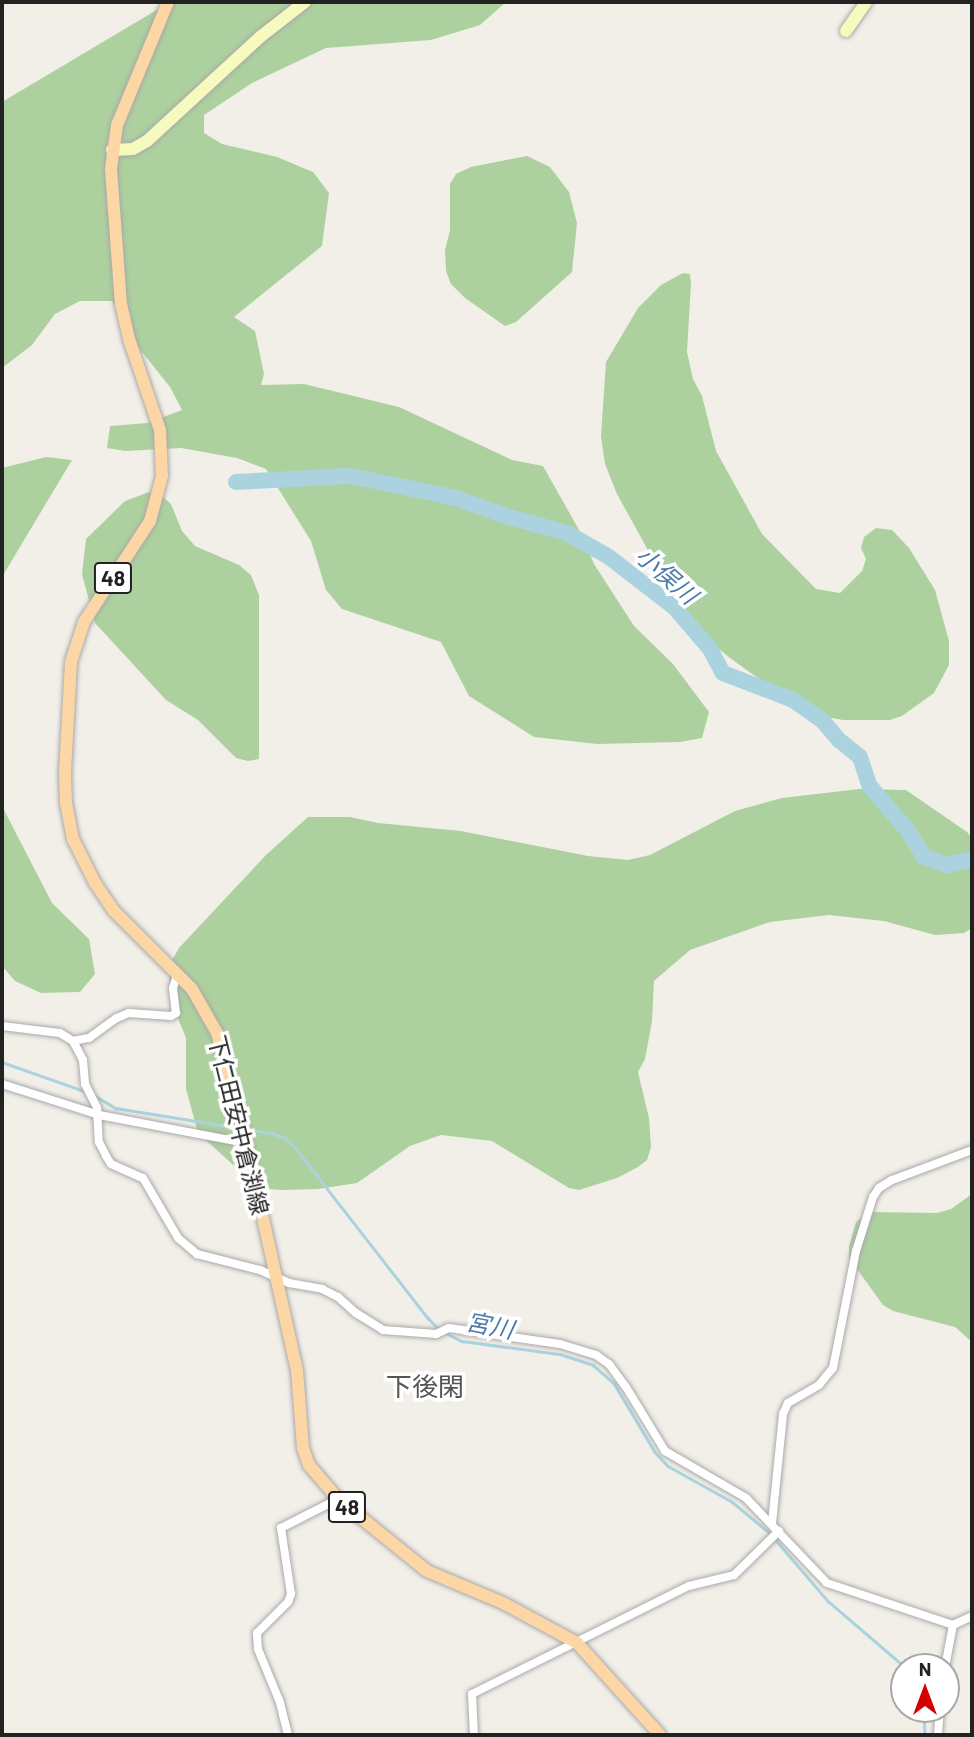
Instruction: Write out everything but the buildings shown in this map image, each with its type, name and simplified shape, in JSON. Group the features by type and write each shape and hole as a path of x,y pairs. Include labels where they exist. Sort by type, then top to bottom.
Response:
{"main road":[{"name":"下仁田安中倉渕線","path":"168,2 130,90 112,150 121,303 129,340 160,430 164,461 160,491 150,521 95,604 76,642 68,677 66,803 73,839 94,883 114,911 197,996 214,1026 241,1120 297,1370 303,1448 318,1479 338,1499 427,1571 505,1604 577,1643 660,1735"}],"street":[{"path":"112,150 133,149 147,141 260,37 305,2"},
{"path":"846,31 866,2"},
{"path":"73,1041 89,1038 117,1018 130,1013 174,1015 173,988 177,975"},
{"path":"2,1026 60,1033 73,1041 83,1060 85,1084 93,1094 98,1111 99,1142 106,1156 111,1164 143,1178 178,1238 197,1254 260,1270 276,1278 312,1285 338,1297 383,1330 436,1334 447,1329 560,1344 596,1355 609,1364 626,1387 665,1451 679,1462 746,1498 827,1583 953,1625 972,1616"},
{"path":"2,1084 98,1111 245,1139"},
{"path":"772,1523 783,1413 788,1403 819,1385 832,1368 856,1251 873,1197 878,1188 892,1180 972,1150"},
{"path":"288,1735 279,1700 258,1649 257,1633 288,1602 290,1594 281,1528 338,1499"},
{"path":"474,1735 472,1694 689,1587 734,1575 779,1531"},
{"path":"948,1653 953,1625"}],"green space":[{"path":"170,2 506,2 480,25 431,40 326,48 252,83 204,115 204,133 222,144 277,157 313,172 329,193 322,246 234,317 255,331 264,374 261,385 304,384 399,407 512,460 543,466 583,537 594,564 634,626 673,664 709,712 702,738 680,742 597,744 534,737 469,696 441,642 342,609 326,590 311,541 266,469 237,458 181,448 125,451 107,448 110,426 148,423 182,410 170,387 138,347 112,301 80,301 55,314 32,345 2,368 2,102"},
{"path":"527,156 550,167 569,192 577,223 572,272 516,322 505,326 465,298 451,284 446,271 445,250 450,230 450,184 456,174 471,167"},
{"path":"683,273 690,274 691,283 687,352 693,379 702,396 716,451 762,534 816,589 840,593 862,571 866,559 861,548 864,537 876,528 892,530 909,548 935,590 949,641 949,665 934,693 902,716 890,720 843,720 821,716 783,696 730,658 705,638 676,601 617,494 605,464 601,436 606,362 638,308 661,285"},
{"path":"46,457 72,460 2,577 2,468"},
{"path":"149,492 163,497 171,504 182,531 195,546 239,565 251,575 259,595 259,759 248,761 236,758 198,720 166,700 95,623 82,574 86,539 125,501"},
{"path":"859,789 906,790 972,838 972,928 964,933 935,935 884,921 829,915 770,922 690,950 654,981 652,1021 645,1059 638,1072 649,1118 651,1147 647,1160 617,1178 579,1190 569,1188 492,1141 441,1135 410,1146 357,1183 318,1189 267,1189 253,1183 198,1133 186,1089 186,1038 172,1004 169,984 171,962 179,948 266,855 308,817 350,817 378,823 461,831 588,856 628,860 650,855 735,811 782,798"},
{"path":"2,806 52,903 89,939 95,974 80,992 41,993 15,981 2,966"},
{"path":"972,1194 972,1342 955,1327 893,1311 883,1305 849,1258 849,1246 856,1222 869,1212 937,1213 951,1209"}],"waterway":[{"name":"小俣川","path":"236,482 351,476 456,498 509,517 567,533 609,557 675,608 710,649 723,673 793,700 822,720 839,740 860,757 869,785 908,831 924,857 947,865 972,859"},
{"name":"宮川","path":"2,1062 84,1091"},
{"name":"宮川","path":"94,1095 116,1108 240,1128"},
{"name":"宮川","path":"246,1129 272,1133 285,1138 294,1146 427,1317 440,1330"},
{"name":"宮川","path":"446,1333 462,1341 560,1354 593,1365 614,1383 655,1452 668,1466 731,1501 771,1534"},
{"name":"宮川","path":"775,1539 828,1601 890,1654"},
{"name":"宮川","path":"925,1723 925,1735"}],"district":[{"name":"下後閑","path":"425,1386"}]}
